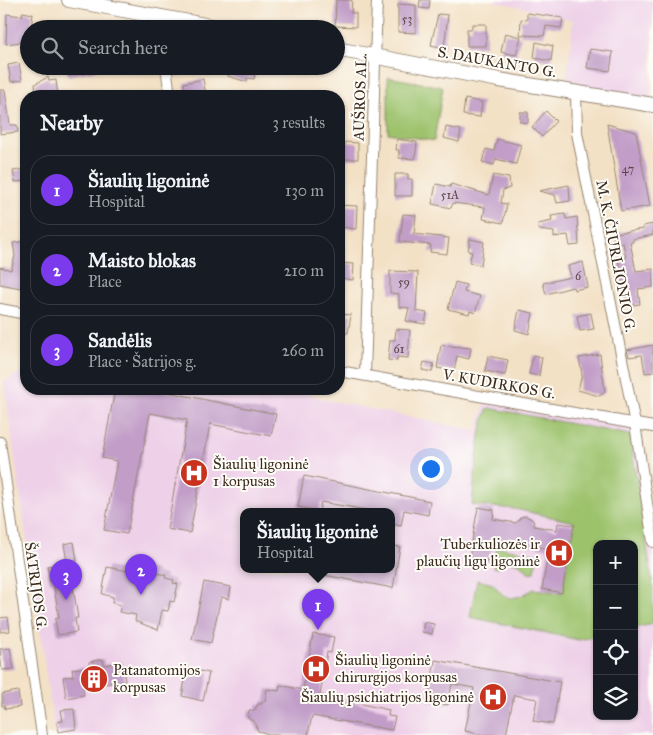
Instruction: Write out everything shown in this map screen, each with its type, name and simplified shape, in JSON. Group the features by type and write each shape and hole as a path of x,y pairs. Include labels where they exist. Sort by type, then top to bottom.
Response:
{"main road":[{"path":"69,0 148,20"},
{"name":"S. DAUKANTO G.","path":"345,51 576,93 653,105"}],"street":[{"name":"AUŠROS AL.","path":"365,375 377,0"},
{"path":"167,75 169,90"},
{"name":"M. K. ČIURLIONIO G.","path":"576,93 575,120 578,140 635,424 653,542"},
{"path":"0,309 20,313"},
{"name":"V. KUDIRKOS G.","path":"345,372 653,427"},
{"name":"ŠATRIJOS G.","path":"0,442 42,735"}],"shaded area":[{"path":"491,0 653,0 650,104 566,91 573,20"},
{"path":"20,372 20,395 312,395 323,399 477,431 486,398 635,424 653,542 653,735 55,735 4,383"}],"green space":[{"path":"388,77 443,87 434,141 388,133"},
{"path":"489,408 630,435 653,586 653,624 638,627 638,540 593,540 593,637 579,640 470,617 477,580 493,584 503,595 511,598 521,596 534,589 562,593 574,522 515,509 472,505 482,424"},
{"path":"497,547 537,554 535,572 529,573 522,566 510,561 506,561 498,568 493,567"}],"building":[{"path":"336,0 352,0 351,13 356,13 356,27 345,26 345,20 335,20"},
{"path":"420,0 430,0 429,9 419,8"},
{"path":"398,4 416,5 416,33 398,32"},
{"path":"23,12 33,14 32,20 20,20 20,42 6,44 7,14 22,16"},
{"path":"527,13 563,18 561,28 546,26 544,36 520,35 521,19 527,20"},
{"path":"438,14 448,15 444,48 431,45"},
{"path":"472,24 486,24 486,46 467,46 467,29 472,29"},
{"path":"505,33 521,37 516,55 501,52"},
{"path":"536,42 553,46 551,61 534,58"},
{"path":"590,49 613,52 610,71 587,68"},
{"path":"19,63 22,80 11,82 8,65"},
{"path":"255,75 254,79 247,78 247,82 228,76"},
{"path":"48,77 49,81 56,80 57,90 36,90 35,84"},
{"path":"203,79 205,90 185,90 184,83"},
{"path":"0,90 5,90 10,125 17,125 18,132 0,134"},
{"path":"465,99 482,102 480,117 463,115"},
{"path":"546,111 556,121 542,137 532,127"},
{"path":"520,112 528,112 528,123 520,122"},
{"path":"607,124 636,132 650,206 621,211"},
{"path":"446,127 461,130 459,142 444,138"},
{"path":"397,139 417,142 415,159 399,158 399,150 396,150"},
{"path":"497,139 521,145 516,164 496,159 494,165 482,162 486,149 494,151"},
{"path":"345,142 358,143 358,159 345,159"},
{"path":"20,170 20,182 15,182 13,171"},
{"path":"395,174 408,174 408,179 412,179 412,196 395,196"},
{"path":"493,175 509,178 510,188 503,190 501,203 507,204 503,223 483,219 485,207 453,203 451,208 432,204 436,184 450,187 451,184 489,195"},
{"path":"569,185 570,201 557,203 555,195 539,191"},
{"path":"345,205 357,206 356,229 345,228"},
{"path":"403,214 416,215 414,234 449,238 447,254 430,252 431,245 400,242"},
{"path":"565,214 566,219 577,217 579,245 570,246 568,235 554,237 554,232 539,230 538,224 552,221 551,216"},
{"path":"653,224 653,235 633,239 633,242 630,242 636,271 653,269 653,287 638,289 640,304 627,306 618,260 626,258 623,243 617,244 615,233 643,229 643,226"},
{"path":"470,239 484,242 481,265 469,263 472,252 468,251"},
{"path":"20,242 20,288 0,284 0,267 11,270 15,256 13,243"},
{"path":"583,262 588,287 574,290 573,287 546,294 543,283 571,277 568,266"},
{"path":"345,263 354,264 353,280 345,279"},
{"path":"390,271 418,272 416,311 427,313 425,324 406,321 409,308 399,307 399,294 390,293"},
{"path":"455,282 466,285 464,292 480,296 475,313 470,311 469,314 448,309"},
{"path":"519,310 533,313 529,334 515,330"},
{"path":"591,313 594,329 580,331 577,316"},
{"path":"345,314 351,315 348,333 345,333"},
{"path":"396,329 410,330 408,358 397,357 397,361 388,360 390,340 395,340"},
{"path":"441,345 471,348 469,359 457,356 454,371 437,368"},
{"path":"653,345 653,372 645,373 642,355 629,357 627,350"},
{"path":"600,354 605,392 599,396 578,390 582,374 579,358"},
{"path":"533,355 542,357 539,376 529,374"},
{"path":"488,356 508,360 505,375 485,371"},
{"path":"424,362 434,364 432,372 422,370"},
{"path":"114,395 182,395 276,414 271,436 210,424 190,533 167,529 187,420 150,413 127,534 104,530 117,461 102,458"},
{"path":"304,476 430,501 428,515 404,510 401,526 395,525 395,508 355,508 321,502 320,508 298,507"},
{"name":"Tuberkuliozės ir plaučių ligų ligoninė","path":"478,507 494,510 493,519 516,523 521,517 526,516 533,520 534,526 557,530 558,523 574,525 562,593 542,589 549,549 493,539 489,562 469,558"},
{"path":"74,542 77,561 69,562 78,618 75,618 77,632 58,635 55,619 59,618 53,581 50,582 47,566 67,563 64,544"},
{"path":"395,546 400,547 393,588 313,573 395,573"},
{"path":"130,562 147,565 146,568 166,575 165,578 174,580 173,583 178,584 174,602 170,601 168,611 162,610 158,630 135,621 136,615 119,612 121,605 112,603 113,597 102,594 107,567 128,571"},
{"path":"204,582 231,587 229,599 221,597 211,643 192,639"},
{"path":"8,617 10,631 0,632 0,618"},
{"path":"424,622 434,624 432,634 422,632"},
{"name":"Šiaulių ligoninė chirurgijos korpusas","path":"313,634 334,637 331,653 327,652 320,695 389,710 388,716 395,717 392,730 312,716 308,735 273,735 258,731 254,722 248,718 249,710 254,711 258,704 262,704 265,701 267,689 279,691 280,685 303,690"},
{"path":"10,648 14,669 2,670 0,649"},
{"name":"Patanatomijos korpusas","path":"103,659 104,665 122,662 125,681 83,687 84,695 66,698 63,677 73,676 72,669 89,667 89,662"},
{"name":"Šiaulių psichiatrijos ligoninė","path":"435,660 560,682 553,724 533,721 537,699 514,695 506,735 484,735 465,731 474,688 452,684 448,705 428,701"},
{"path":"187,668 209,673 203,701 182,696"},
{"path":"18,691 20,707 5,709 2,706 2,694"},
{"path":"74,709 76,729 58,732 57,722 63,721 61,710"}],"place":[{"name":"Šiaulių ligoninė 1 korpusas","path":"194,473"},
{"name":"Tuberkuliozės ir plaučių ligų ligoninė","path":"559,553"},
{"name":"Maisto blokas","path":"141,595"},
{"name":"Sandėlis","path":"66,600"},
{"name":"Šiaulių ligoninė","path":"318,630"},
{"name":"Šiaulių ligoninė chirurgijos korpusas","path":"316,669"},
{"name":"Patanatomijos korpusas","path":"94,679"},
{"name":"Šiaulių psichiatrijos ligoninė","path":"493,697"}]}
